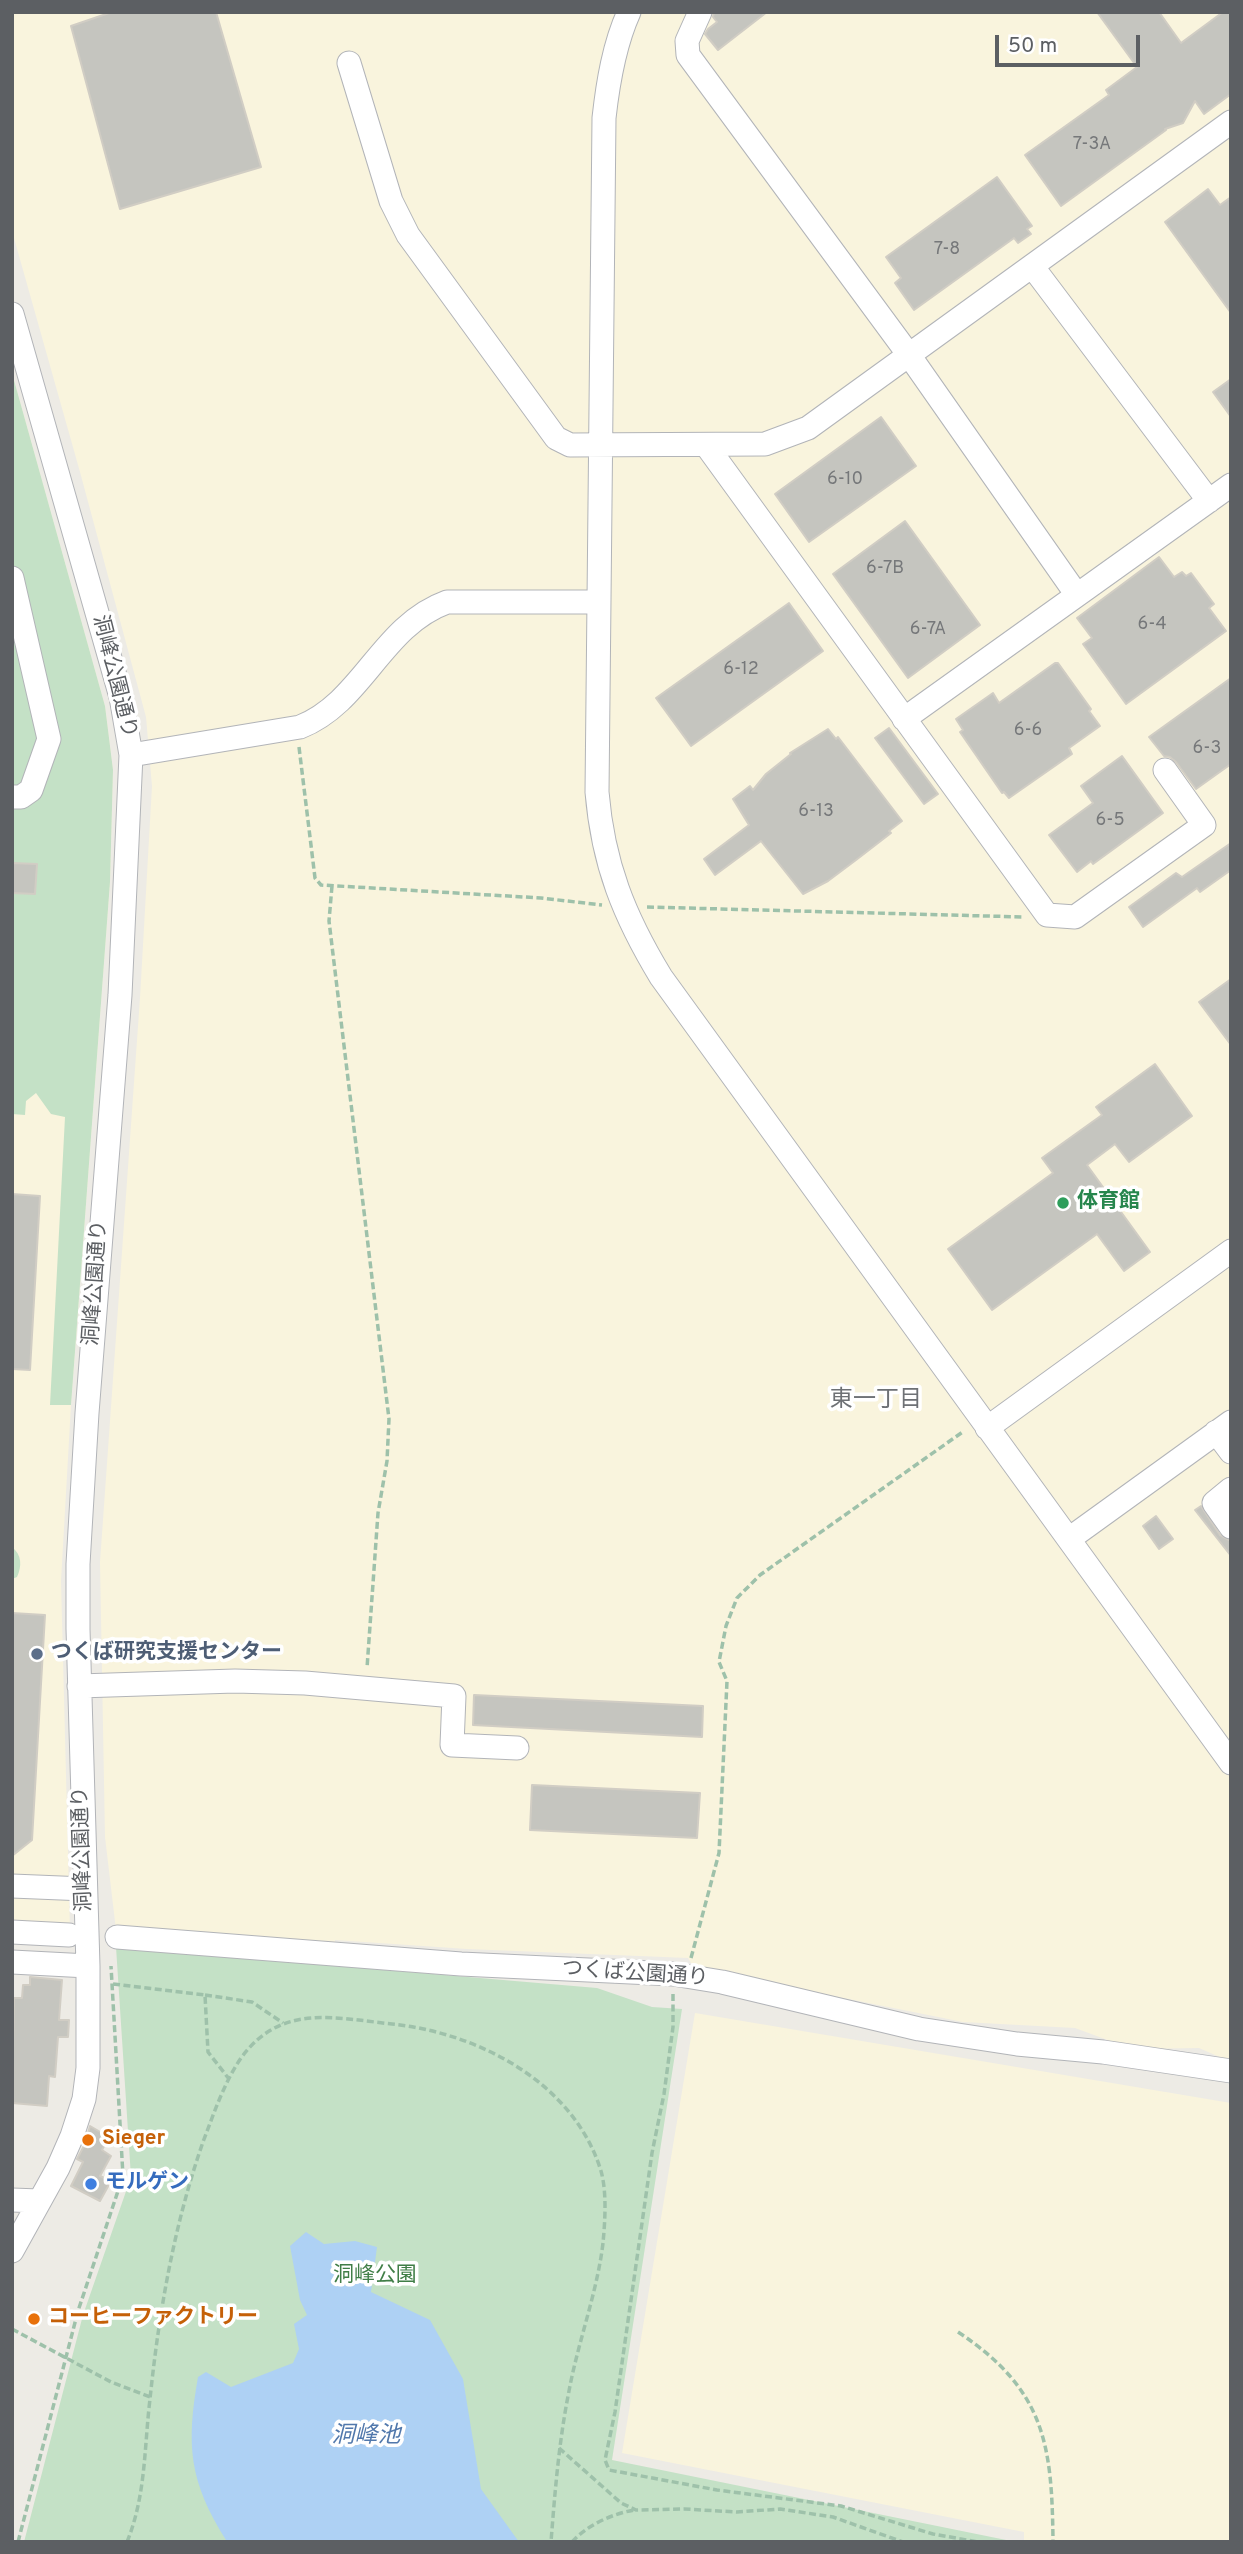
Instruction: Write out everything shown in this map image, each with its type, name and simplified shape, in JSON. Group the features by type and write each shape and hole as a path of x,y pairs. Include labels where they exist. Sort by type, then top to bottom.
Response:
{"street":[{"path":"629,12 615,52 607,86 604,118 597,771 599,823 614,884 631,925 661,977 1231,1763"},
{"path":"700,12 687,41 688,55 909,355 1077,595"},
{"path":"349,63 391,201 408,235 556,438 570,445 765,444 808,428 1231,122"},
{"path":"1032,266 1209,501"},
{"name":"洞峰公園通り","path":"12,314 121,697 131,755 120,995 87,1413 78,1564 88,2068 84,2099 58,2168 12,2251"},
{"path":"706,446 1047,915 1075,916 1204,825 1165,770"},
{"path":"904,719 1231,485"},
{"path":"12,578 49,739 31,790 21,797 12,797"},
{"path":"131,755 300,727 316,721 332,709 407,624 431,608 447,602 597,602"},
{"path":"984,1424 1231,1251"},
{"path":"1069,1539 1223,1427 1231,1452"},
{"path":"1231,1489 1214,1503 1231,1527"},
{"path":"79,1686 235,1681 305,1683 454,1696 452,1745 517,1748"},
{"path":"12,1886 85,1889"},
{"path":"12,1932 69,1935"},
{"name":"つくば公園通り","path":"113,1947 680,1976 722,1982 919,2029 1231,2071"},
{"path":"12,1962 88,1966"},
{"path":"12,2200 39,2201"}],"path":[{"path":"299,745 315,878 321,885 541,898 607,905"},
{"path":"332,886 331,935 374,1312 389,1419 387,1461 378,1513 365,1688"},
{"path":"641,907 1028,917"},
{"path":"978,2542 933,2534 841,2506 717,2490 609,2470 605,2460 615,2412 643,2208 664,2094 680,1976 719,1853 727,1681 719,1662 726,1626 737,1598 760,1575 984,1424"},
{"path":"18,2542 78,2311 123,2176 112,1984 113,1947"},
{"path":"112,1984 252,2003 284,2023"},
{"path":"205,1995 208,2052 229,2079"},
{"path":"127,2542 138,2515 143,2484 150,2397 171,2252 192,2173 218,2100 242,2057 260,2037 284,2023 302,2017 413,2026 492,2053 524,2071 551,2091 574,2116 602,2174 603,2244 569,2391 559,2448 551,2542"},
{"path":"12,2329 111,2382 150,2397"},
{"path":"958,2332 983,2348 1031,2403 1046,2441 1053,2496 1053,2542"},
{"path":"559,2448 621,2503 636,2510"},
{"path":"572,2542 589,2528 618,2513 684,2509 737,2512 780,2509 833,2517 903,2542"}],"shaded area":[{"path":"12,12 1231,12 1231,2062 1199,2048 1132,2049 1075,2028 963,2022 694,1968 688,1958 467,1949 335,1940 335,1945 116,1930 105,1837 100,1562 140,998 152,786 146,717 12,231"},
{"path":"12,373 105,706 113,770 110,882 71,1405 61,1581 70,1931 12,1927"},
{"path":"695,2013 1231,2103 1231,2542 1024,2542 1024,2532 622,2453"}],"green space":[{"path":"12,373 105,706 113,770 110,882 71,1405 50,1405 65,1117 51,1114 36,1093 26,1101 25,1115 12,1114"},
{"path":"12,1547 18,1554 20,1569 17,1577 12,1579"},
{"name":"洞峰公園","path":"116,1947 597,1988 652,2007 682,2009 612,2460 1016,2542 24,2542 83,2315 131,2177"}],"water":[{"name":"洞峰池","path":"306,2232 324,2244 355,2241 377,2247 371,2292 430,2320 463,2379 481,2489 519,2542 226,2540 204,2499 194,2462 192,2423 198,2377 206,2372 231,2387 293,2363 299,2349 294,2324 307,2315 300,2300 290,2246"}],"building":[{"path":"112,12 216,12 261,167 120,209 71,26"},
{"path":"714,12 767,12 718,50 705,34 717,22 713,17"},
{"path":"1097,12 1159,12 1181,43 1223,12 1231,12 1231,94 1204,114 1195,101 1183,123 1165,129 1061,206 1025,155 1109,95 1106,90 1137,67"},
{"path":"997,177 1032,226 1027,229 1031,234 1018,243 1014,238 914,310 895,283 901,278 886,257"},
{"path":"1208,189 1220,205 1231,197 1231,313 1165,222"},
{"path":"1231,379 1231,417 1213,392"},
{"path":"881,417 916,466 809,542 775,494"},
{"path":"905,521 980,625 908,678 833,574"},
{"path":"1159,557 1174,577 1182,572 1186,576 1191,573 1214,604 1209,608 1226,631 1126,704 1083,644 1092,638 1077,618"},
{"path":"789,603 823,651 691,746 656,698"},
{"path":"1058,663 1091,709 1089,711 1100,726 1069,748 1072,754 1009,798 1002,793 960,732 963,730 956,719 993,693 999,703"},
{"path":"1231,678 1231,764 1196,789 1176,762 1164,756 1149,737"},
{"path":"889,728 938,794 924,804 875,738"},
{"path":"828,729 836,739 838,737 902,821 889,831 891,833 828,881 803,894 761,841 715,875 704,859 749,825 733,799 750,786 753,790 766,774 790,753"},
{"path":"1122,756 1163,813 1093,864 1091,861 1077,872 1049,835 1093,803 1081,786"},
{"path":"1231,843 1231,870 1200,892 1197,888 1143,927 1129,907 1176,873 1182,877"},
{"path":"12,863 37,864 35,894 12,893"},
{"path":"1231,979 1231,1045 1199,1002"},
{"name":"体育館","path":"1155,1064 1192,1116 1129,1162 1115,1144 1087,1165 1150,1252 1124,1271 1097,1234 992,1310 948,1249 1053,1173 1042,1158 1102,1115 1096,1107"},
{"path":"12,1194 40,1196 30,1370 12,1369"},
{"path":"1201,1506 1220,1535 1231,1541 1231,1556 1195,1510"},
{"path":"1156,1516 1173,1539 1159,1549 1143,1526"},
{"path":"12,1613 45,1615 32,1840 12,1856"},
{"path":"474,1695 703,1706 702,1737 473,1725"},
{"path":"532,1785 700,1793 697,1838 530,1830"},
{"path":"30,1977 62,1980 59,2020 69,2020 68,2037 58,2037 55,2077 49,2076 47,2106 12,2103 14,1998 22,1998 23,1985 30,1985"},
{"path":"90,2126 109,2137 102,2150 111,2156 100,2176 111,2181 100,2201 71,2186 83,2162 77,2159"}],"place":[{"name":"体育館","path":"1063,1203"},
{"name":"つくば研究支援センター","path":"37,1654"},
{"name":"Sieger","path":"88,2140"},
{"name":"モルゲン","path":"91,2184"},
{"name":"コーヒーファクトリー","path":"34,2319"}],"district":[{"name":"東一丁目","path":"876,1401"}]}
